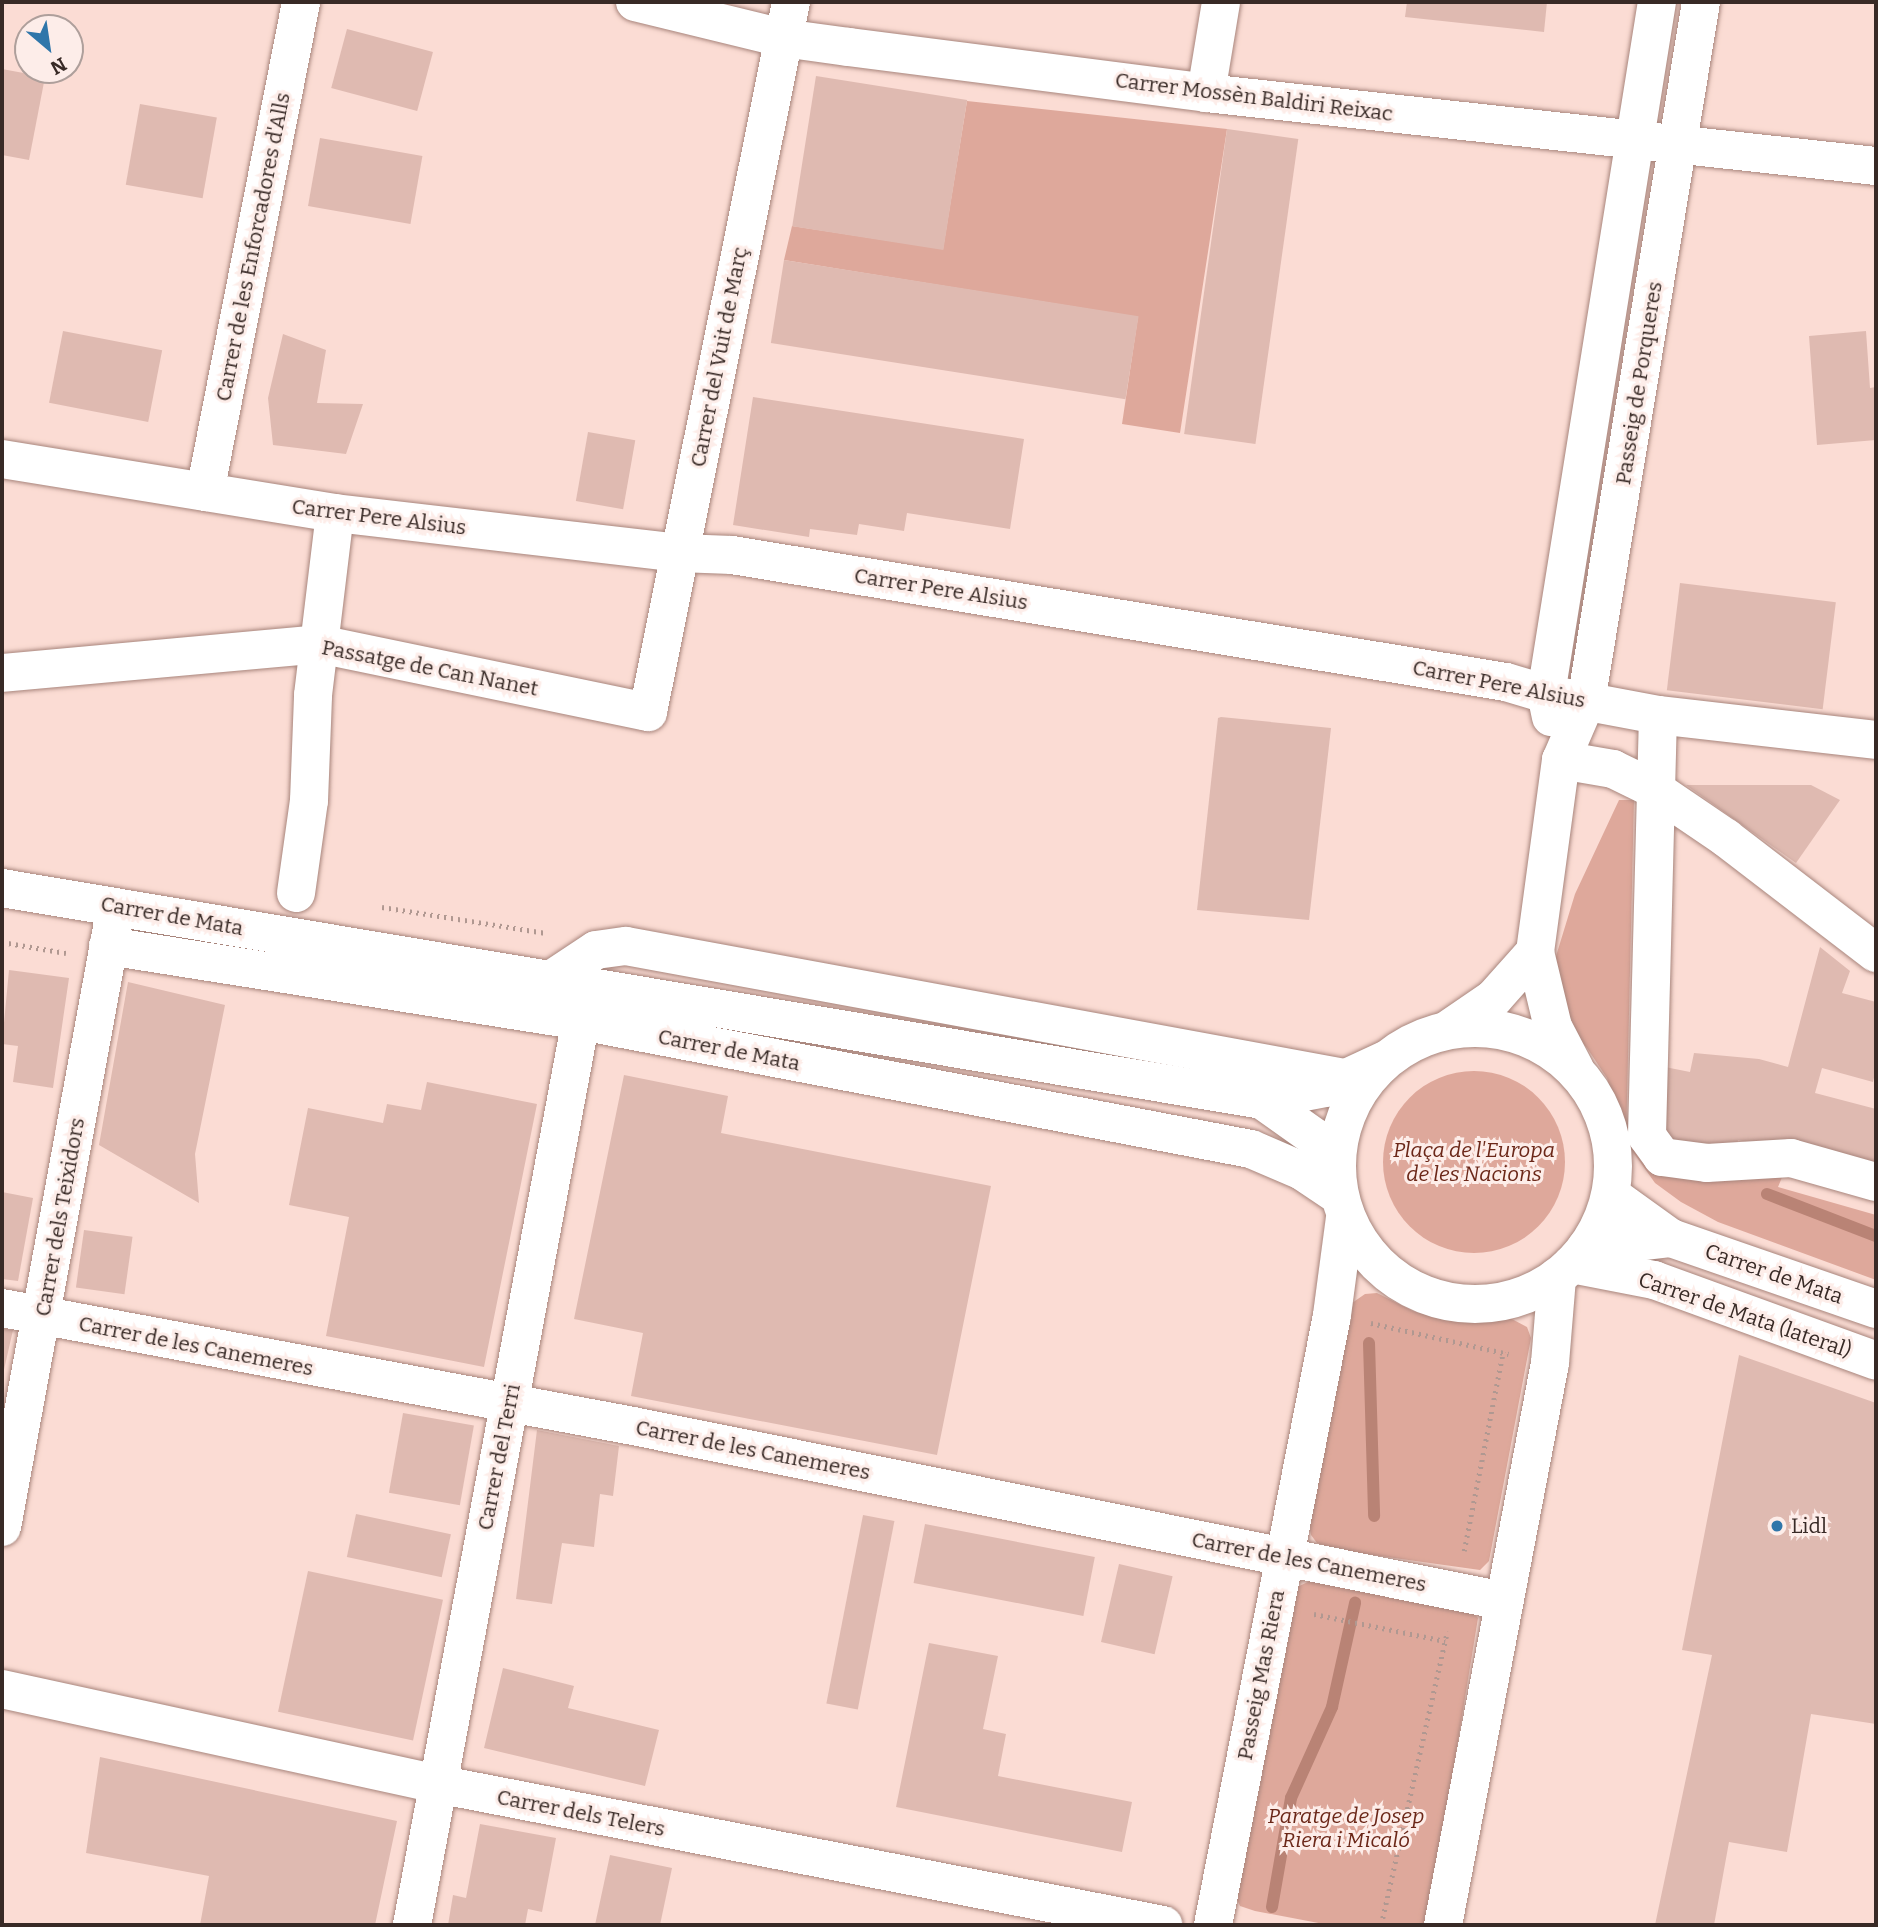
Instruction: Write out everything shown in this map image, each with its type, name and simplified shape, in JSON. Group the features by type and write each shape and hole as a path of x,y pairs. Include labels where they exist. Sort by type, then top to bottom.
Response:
{"street":[{"name":"Carrer de les Enforcadores d'Alls","path":"205,492 301,2"},
{"name":"Carrer Mossèn Baldiri Reixac","path":"635,2 783,38 1206,93 1876,166"},
{"name":"Carrer del Vuit de Març","path":"648,712 791,2"},
{"path":"1206,93 1221,2"},
{"name":"Passeig de Porqueres","path":"1561,760 1546,694 1657,2"},
{"name":"Passeig de Porqueres","path":"1575,1069 1553,1027 1535,953 1561,760 1586,702 1701,2"},
{"name":"Carrer Pere Alsius","path":"2,459 335,513 679,553 746,557 1506,682 1546,694 1658,715 1876,740"},
{"path":"296,893 309,800 313,695 335,513"},
{"name":"Passatge de Can Nanet","path":"2,673 319,644 648,712"},
{"path":"1658,715 1647,1136 1662,1157 1707,1163 1791,1158 1876,1182"},
{"path":"1561,760 1613,769 1654,789 1726,838 1876,953"},
{"name":"Carrer de Mata","path":"2,888 549,981 584,1005 1251,1149 1340,1190"},
{"name":"Carrer dels Teixidors","path":"2,1527 116,906"},
{"name":"Carrer de Mata","path":"108,946 584,1005 1262,1100 1325,1088 1385,1060"},
{"path":"549,981 596,950 626,946 1344,1078"},
{"path":"1449,1029 1494,998 1535,953"},
{"name":"Carrer del Terri","path":"412,1925 584,1005"},
{"path":"1340,1190 1367,1254 1398,1282 1436,1299 1479,1305 1520,1297 1572,1263 1602,1223 1611,1195 1614,1161 1608,1127 1595,1096 1575,1069 1548,1047 1517,1033 1483,1027 1449,1029 1415,1040 1385,1060"},
{"name":"Passeig Mas Riera","path":"1213,1925 1332,1315 1342,1121 1359,1088 1385,1060"},
{"name":"Carrer de Mata","path":"1262,1100 1314,1137 1340,1190"},
{"name":"Carrer de Mata","path":"1611,1195 1671,1238 1876,1309"},
{"name":"Carrer de Mata","path":"1572,1263 1671,1238"},
{"path":"1443,1925 1503,1601 1572,1263"},
{"name":"Carrer de Mata (lateral)","path":"1572,1263 1654,1280 1876,1361"},
{"name":"Carrer de les Canemeres","path":"2,1308 633,1426 1503,1601"},
{"name":"Carrer dels Telers","path":"2,1689 437,1784 1163,1925"}],"path":[{"path":"1332,1315 1550,1363"},
{"path":"1381,1925 1456,1592 1503,1353"},
{"path":"1327,1617 1445,1642"}],"green space":[{"path":"967,101 1227,129 1180,433 1122,424 1138,317 784,260 792,226 943,249"},
{"path":"1619,800 1634,800 1626,1142 1607,1078 1587,1048 1558,1016 1553,966 1575,894"},
{"name":"Plaça de l'Europa de les Nacions","path":"1474,1071 1492,1072 1509,1078 1539,1097 1558,1127 1564,1144 1564,1180 1558,1197 1539,1227 1509,1246 1492,1252 1474,1253 1456,1252 1439,1246 1409,1227 1390,1197 1384,1180 1383,1162 1384,1144 1390,1127 1409,1097 1439,1078 1456,1072"},
{"path":"1626,1142 1650,1160 1785,1170 1778,1187 1876,1215 1876,1280 1718,1222 1681,1202 1655,1183"},
{"path":"1377,1293 1413,1311 1444,1320 1473,1323 1510,1318 1527,1327 1531,1338 1489,1561 1480,1570 1337,1550 1317,1543 1311,1535 1309,1525 1352,1303 1365,1294"},
{"name":"Paratge de Josep Riera i Micaló","path":"1312,1580 1472,1611 1478,1618 1428,1925 1329,1925 1255,1911 1240,1906 1235,1895 1295,1588"}],"building":[{"path":"1407,2 1547,2 1544,32 1405,17"},
{"path":"347,29 433,52 417,111 331,88"},
{"path":"2,69 14,71 14,84 44,84 29,160 2,155"},
{"path":"816,76 967,100 943,250 792,226"},
{"path":"140,104 217,118 203,198 126,185"},
{"path":"1227,129 1298,139 1255,444 1184,434"},
{"path":"320,138 422,156 410,224 308,206"},
{"path":"784,260 1139,316 1125,399 771,343"},
{"path":"63,331 162,350 148,422 49,403"},
{"path":"1866,331 1870,388 1876,387 1876,440 1817,445 1809,336"},
{"path":"283,334 326,350 317,403 363,404 346,454 273,445 268,398"},
{"path":"753,397 1024,439 1010,529 907,513 904,531 859,524 857,535 810,529 809,537 733,525"},
{"path":"588,432 635,440 623,509 576,501"},
{"path":"1680,583 1836,602 1823,709 1667,690"},
{"path":"1218,718 1331,728 1309,920 1197,910"},
{"path":"1686,785 1811,785 1840,800 1796,863"},
{"path":"1820,947 1850,971 1842,993 1876,1002 1876,1069 1873,1082 1822,1068 1815,1093 1876,1109 1876,1175 1738,1140 1735,1161 1671,1152 1661,1127 1660,1066 1690,1072 1694,1053 1759,1059 1788,1067"},
{"path":"9,970 69,978 53,1088 13,1082 18,1046 2,1044"},
{"path":"128,982 225,1005 195,1154 199,1203 99,1145"},
{"path":"624,1075 728,1096 721,1133 991,1186 937,1455 631,1396 643,1333 574,1319"},
{"path":"427,1082 537,1104 484,1367 326,1336 349,1217 289,1205 308,1108 383,1123 387,1104 421,1110"},
{"path":"2,1192 33,1198 18,1281 2,1279"},
{"path":"84,1230 133,1237 124,1294 76,1287"},
{"path":"2,1328 13,1330 3,1374 2,1374"},
{"name":"Lidl","path":"1739,1355 1876,1403 1876,1724 1811,1714 1787,1852 1729,1842 1714,1925 1655,1925 1712,1655 1682,1650"},
{"path":"403,1413 474,1426 460,1505 389,1493"},
{"path":"537,1430 619,1446 613,1496 600,1494 594,1547 562,1543 552,1604 516,1599"},
{"path":"356,1514 451,1534 442,1577 347,1557"},
{"path":"863,1515 894,1521 858,1710 826,1703"},
{"path":"925,1524 1095,1557 1083,1616 914,1583"},
{"path":"1119,1564 1173,1576 1155,1654 1101,1642"},
{"path":"308,1571 443,1600 413,1741 278,1712"},
{"path":"929,1643 998,1656 983,1729 1006,1734 998,1776 1132,1802 1122,1852 896,1807"},
{"path":"503,1668 574,1686 568,1708 659,1730 645,1786 484,1748"},
{"path":"100,1757 397,1821 375,1925 200,1925 209,1876 86,1853"},
{"path":"480,1824 556,1838 542,1912 528,1909 525,1925 448,1925 453,1895 466,1898"},
{"path":"610,1855 672,1868 660,1925 595,1925"}],"waterway":[{"path":"1767,1194 1876,1236"},
{"path":"1369,1343 1374,1516"},
{"path":"1272,1907 1291,1798 1332,1707 1355,1603"}],"place":[{"name":"Lidl","path":"1777,1526"}]}
